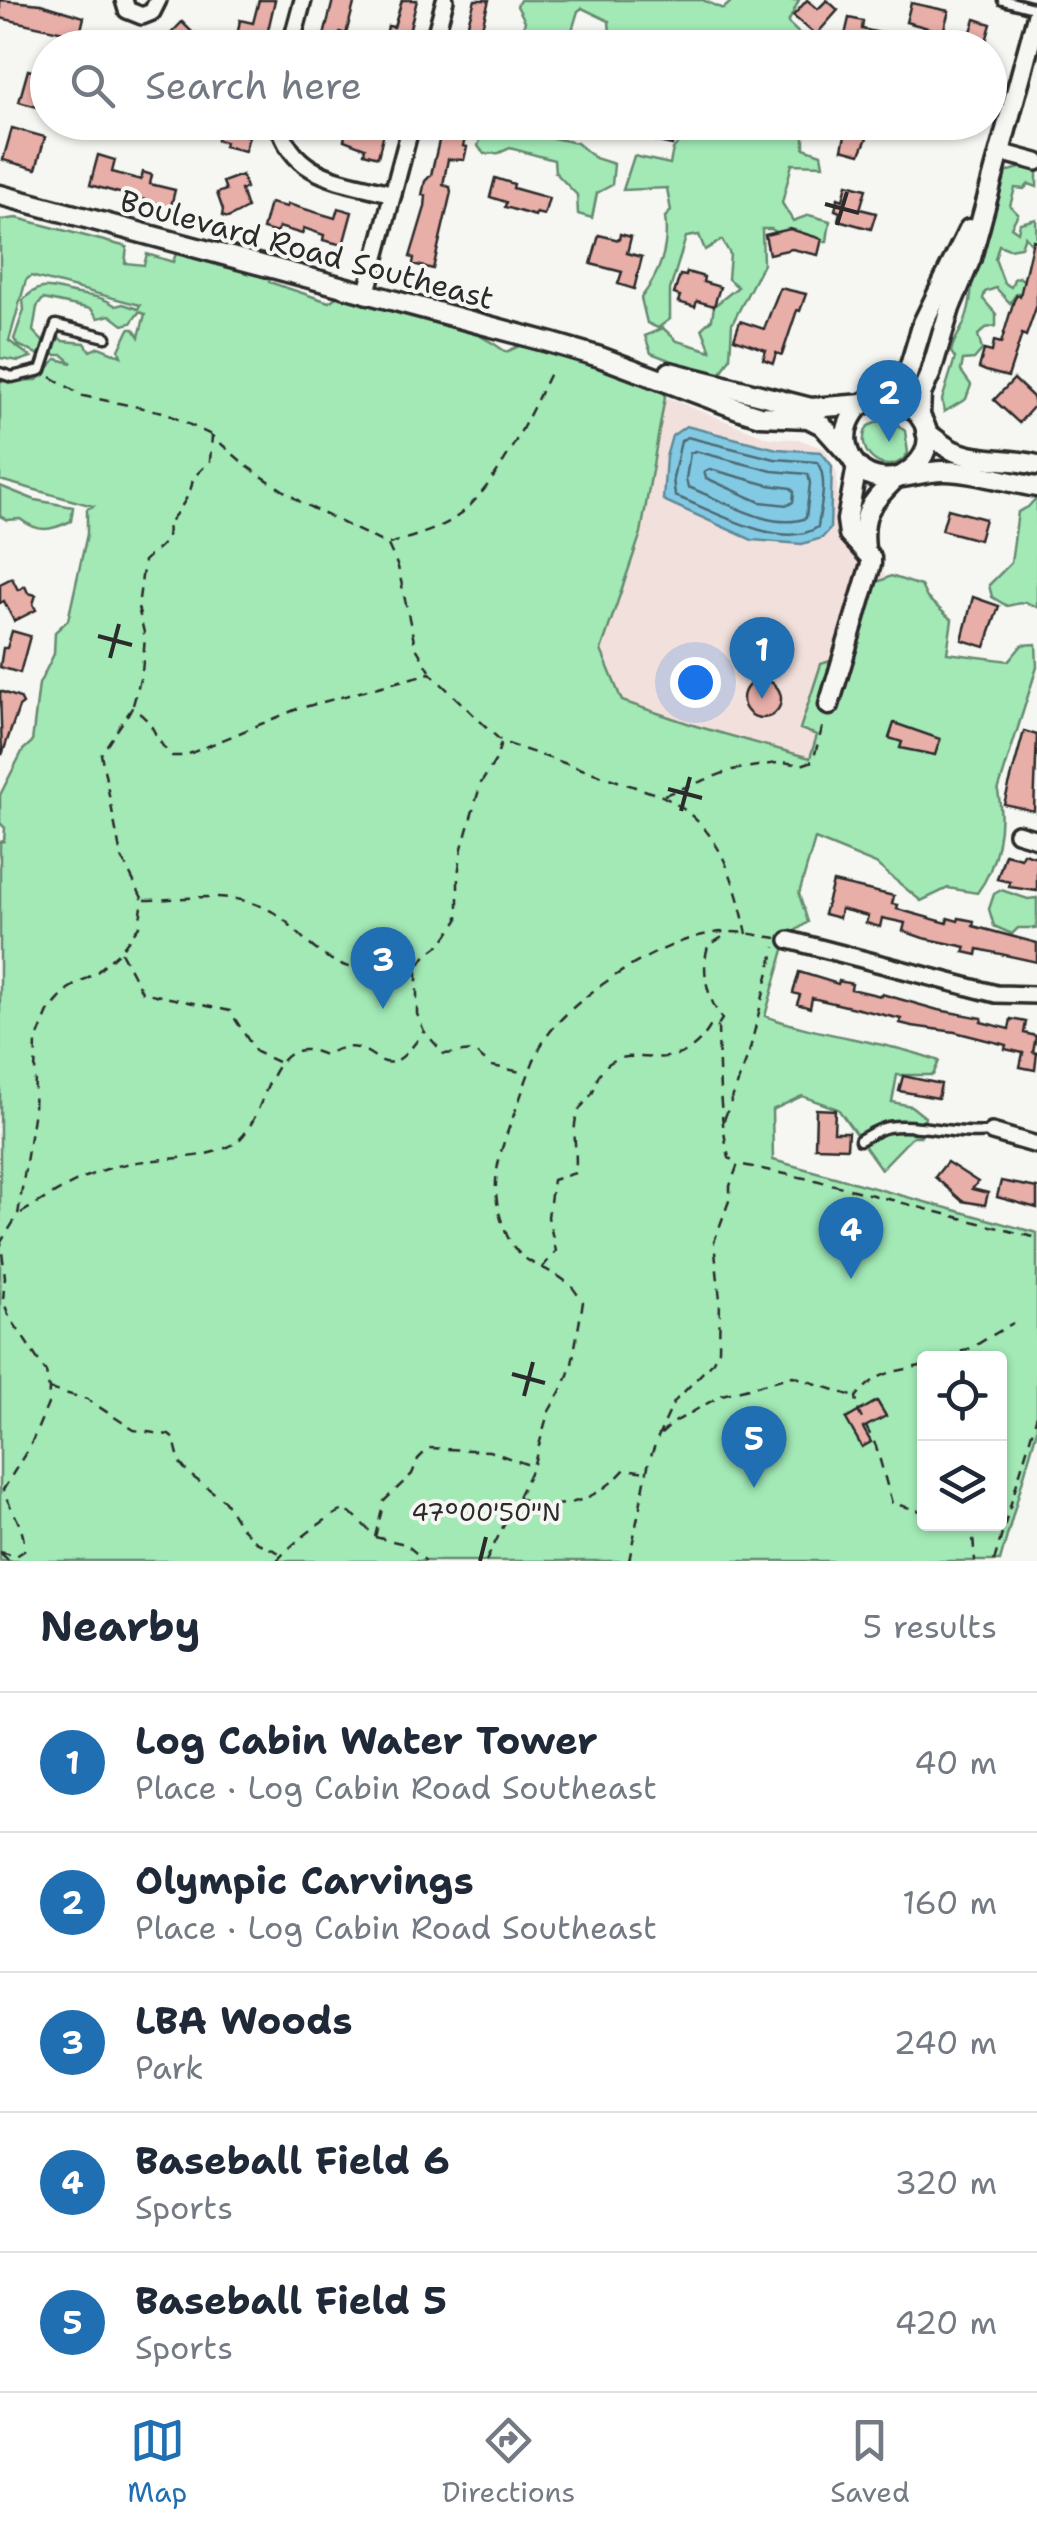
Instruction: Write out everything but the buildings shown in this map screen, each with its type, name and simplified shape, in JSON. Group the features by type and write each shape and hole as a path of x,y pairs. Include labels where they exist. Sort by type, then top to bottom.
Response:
{"street":[{"path":"124,0 132,13 142,16 152,12 158,0"},
{"path":"295,30 303,0"},
{"path":"437,30 445,0"},
{"path":"1007,126 1037,13"},
{"path":"284,140 304,167 394,194"},
{"path":"366,295 408,140"},
{"path":"864,549 862,524 868,511 899,477 920,461 926,450 921,394 971,258 1003,140"},
{"path":"1000,152 1037,162"},
{"path":"829,705 867,583 871,558 849,534 853,460 846,432 856,411 889,394 906,379 923,323 994,174"},
{"name":"Boulevard Road Southeast","path":"0,195 366,295 811,408 868,402"},
{"name":"Boulevard Road Southeast","path":"600,356 760,416 808,418 822,425 853,460"},
{"path":"868,402 898,399 950,450 974,458 1007,458 1037,465"},
{"path":"853,460 872,476 899,477 944,470 1037,486"},
{"path":"1017,832 1037,839"},
{"path":"789,940 996,994 1037,996"},
{"path":"992,1132 1037,1145"}],"lane":[{"path":"1002,0 1037,13"},
{"path":"0,373 12,376 41,370 56,326 106,337"},
{"path":"860,1140 883,1128 900,1126 964,1135 992,1132"}],"path":[{"path":"41,370 82,396 163,412 212,436 248,467 302,503 388,545 398,567 415,646 430,672 502,742 685,807 726,859 747,934"},
{"path":"388,545 455,518 474,501 518,438 550,373"},
{"path":"9,1561 0,1552 16,1556 24,1551 25,1542 22,1527 3,1490 36,1432 48,1404 49,1388 46,1372 9,1316 3,1300 1,1242 18,1215 34,1110 36,1041 48,1012 68,988 97,972 139,926 144,900 122,856 101,754 132,708 142,672 145,637 138,608 144,561 166,542 167,525 180,510 193,486 193,478 210,460 212,436"},
{"path":"132,708 149,719 159,744 172,756 184,756 297,709 430,672"},
{"path":"662,796 732,770 783,762 801,766 813,761 829,705"},
{"path":"502,742 481,783 462,848 458,920 417,969 418,1014 424,1032 444,1054 472,1051 492,1066 530,1074"},
{"path":"144,900 218,894 248,902 273,912 310,945 354,971 377,972 392,957 422,962"},
{"path":"730,932 708,946 704,957 708,995 722,1019 718,1025 719,1083 729,1158 738,1164 1037,1238"},
{"path":"486,1561 534,1467 548,1413 572,1364 583,1302 569,1284 518,1256 505,1232 493,1183 499,1152 548,1034 593,991 672,943 730,932 789,940"},
{"path":"724,1120 749,1053 775,944 789,940"},
{"path":"120,951 142,992 230,1011 256,1052 279,1063"},
{"path":"542,1269 556,1251 548,1217 553,1199 550,1189 554,1180 574,1173 576,1116 591,1096 599,1072 627,1056 652,1060 692,1050 710,1026 718,1025"},
{"path":"18,1215 98,1171 204,1153 233,1144 250,1126 279,1063 299,1050 325,1055 343,1045 360,1046 390,1064 399,1062 424,1032"},
{"path":"629,1561 658,1437 674,1402 712,1363 719,1350 720,1300 714,1242 738,1164"},
{"path":"963,1351 1013,1324"},
{"path":"856,1398 869,1382 889,1371 917,1366"},
{"path":"658,1437 673,1423 722,1395 793,1376 856,1398"},
{"path":"49,1388 87,1398 134,1430 169,1435 174,1439 180,1463 225,1500 240,1526 256,1542 282,1554"},
{"path":"856,1398 876,1446 892,1503 917,1510"},
{"path":"994,1561 1037,1415"},
{"path":"374,1537 384,1501 412,1474 418,1458 429,1448 489,1451 534,1467"},
{"path":"518,1498 536,1506 561,1504 590,1498 609,1487 625,1469 647,1472"},
{"path":"277,1561 335,1513 344,1510 374,1537 405,1544 426,1561"},
{"path":"972,1531 975,1561"}],"shaded area":[{"path":"665,397 769,438 798,439 825,449 837,474 845,534 885,575 832,771 581,703"}],"green space":[{"path":"520,0 703,0 723,9 733,0 799,0 788,23 795,30 610,30 609,21 582,8 572,30 523,30 525,21 517,6"},
{"path":"480,140 577,143 595,158 614,164 612,185 597,193 592,218 578,214 577,195 555,172 554,160 510,148 484,154 478,146"},
{"path":"680,140 804,140 804,148 821,154 823,165 792,164 782,203 793,221 809,215 830,221 827,241 796,243 771,229 762,229 763,264 732,324 730,358 720,375 713,377 651,353 645,336 663,328 677,341 711,351 702,328 712,319 714,306 738,287 728,279 730,254 722,240 705,250 699,235 686,237 670,290 670,319 658,328 647,323 641,298 658,270 664,250 665,217 671,211 667,188 623,190 634,156 670,164 673,149"},
{"path":"1027,167 1037,170 1037,187 1029,184 1024,189 1015,188 1010,206 1018,214 1011,227 1018,232 1020,223 1036,219 1037,250 1025,236 1021,247 1009,249 999,245 995,259 1004,283 1011,287 1019,277 1030,285 1032,296 1017,293 1010,303 996,288 985,292 983,299 996,314 996,326 978,335 982,350 974,359 963,360 961,371 971,385 966,399 944,412 942,400 955,358 952,347 969,309 972,265 983,252 983,241 990,233 993,188 1009,171"},
{"path":"17,218 127,247 125,263 144,265 147,254 173,262 179,245 272,270 269,282 329,302 346,290 429,315 469,330 506,352 519,346 540,345 663,380 665,397 641,533 601,650 622,701 810,758 817,735 800,729 821,664 855,653 871,585 891,576 921,586 927,598 952,620 947,653 1009,661 1022,645 1036,644 1037,667 998,791 998,845 990,871 977,893 948,888 921,901 876,864 815,839 799,894 808,922 788,936 765,1016 939,1061 933,1075 897,1075 892,1102 911,1106 925,1117 921,1136 913,1136 881,1169 838,1109 802,1096 772,1110 773,1160 1037,1233 1037,1429 1000,1561 0,1561 0,842 4,841 5,828 0,823 0,795 23,750 32,742 39,684 54,654 55,632 68,620 87,534 87,509 93,506 0,480 0,381 37,380 56,359 72,363 63,355 53,355 57,336 63,341 85,343 90,351 99,347 121,356 119,350 129,329 134,329 139,337 145,314 139,312 131,323 123,325 110,315 98,318 91,309 43,299 37,307 33,331 49,348 39,355 14,339 24,310 23,300 34,291 49,288 97,297 116,306 138,309 140,305 31,276 26,280 9,341 31,357 19,361 0,358 0,220"},
{"path":"885,419 905,431 908,453 892,465 875,461 865,446 868,426"},
{"path":"0,486 35,500 73,507 71,521 45,529 20,519 7,520 0,516"},
{"path":"1037,497 1037,607 1025,602 1007,606 992,597 989,585 1011,563 1018,512"},
{"path":"1001,890 1037,898 1037,928 1018,928 1012,934 994,926 989,909 994,894"}],"water":[{"path":"686,426 777,449 821,452 832,466 830,529 822,538 802,544 752,540 663,500 666,457 672,436"}],"place":[{"name":"Olympic Carvings","path":"889,442"},
{"name":"Log Cabin Water Tower","path":"762,699"},
{"name":"LBA Woods","path":"383,1009"},
{"name":"Baseball Field 6","path":"851,1279"},
{"name":"Baseball Field 5","path":"754,1488"}]}
